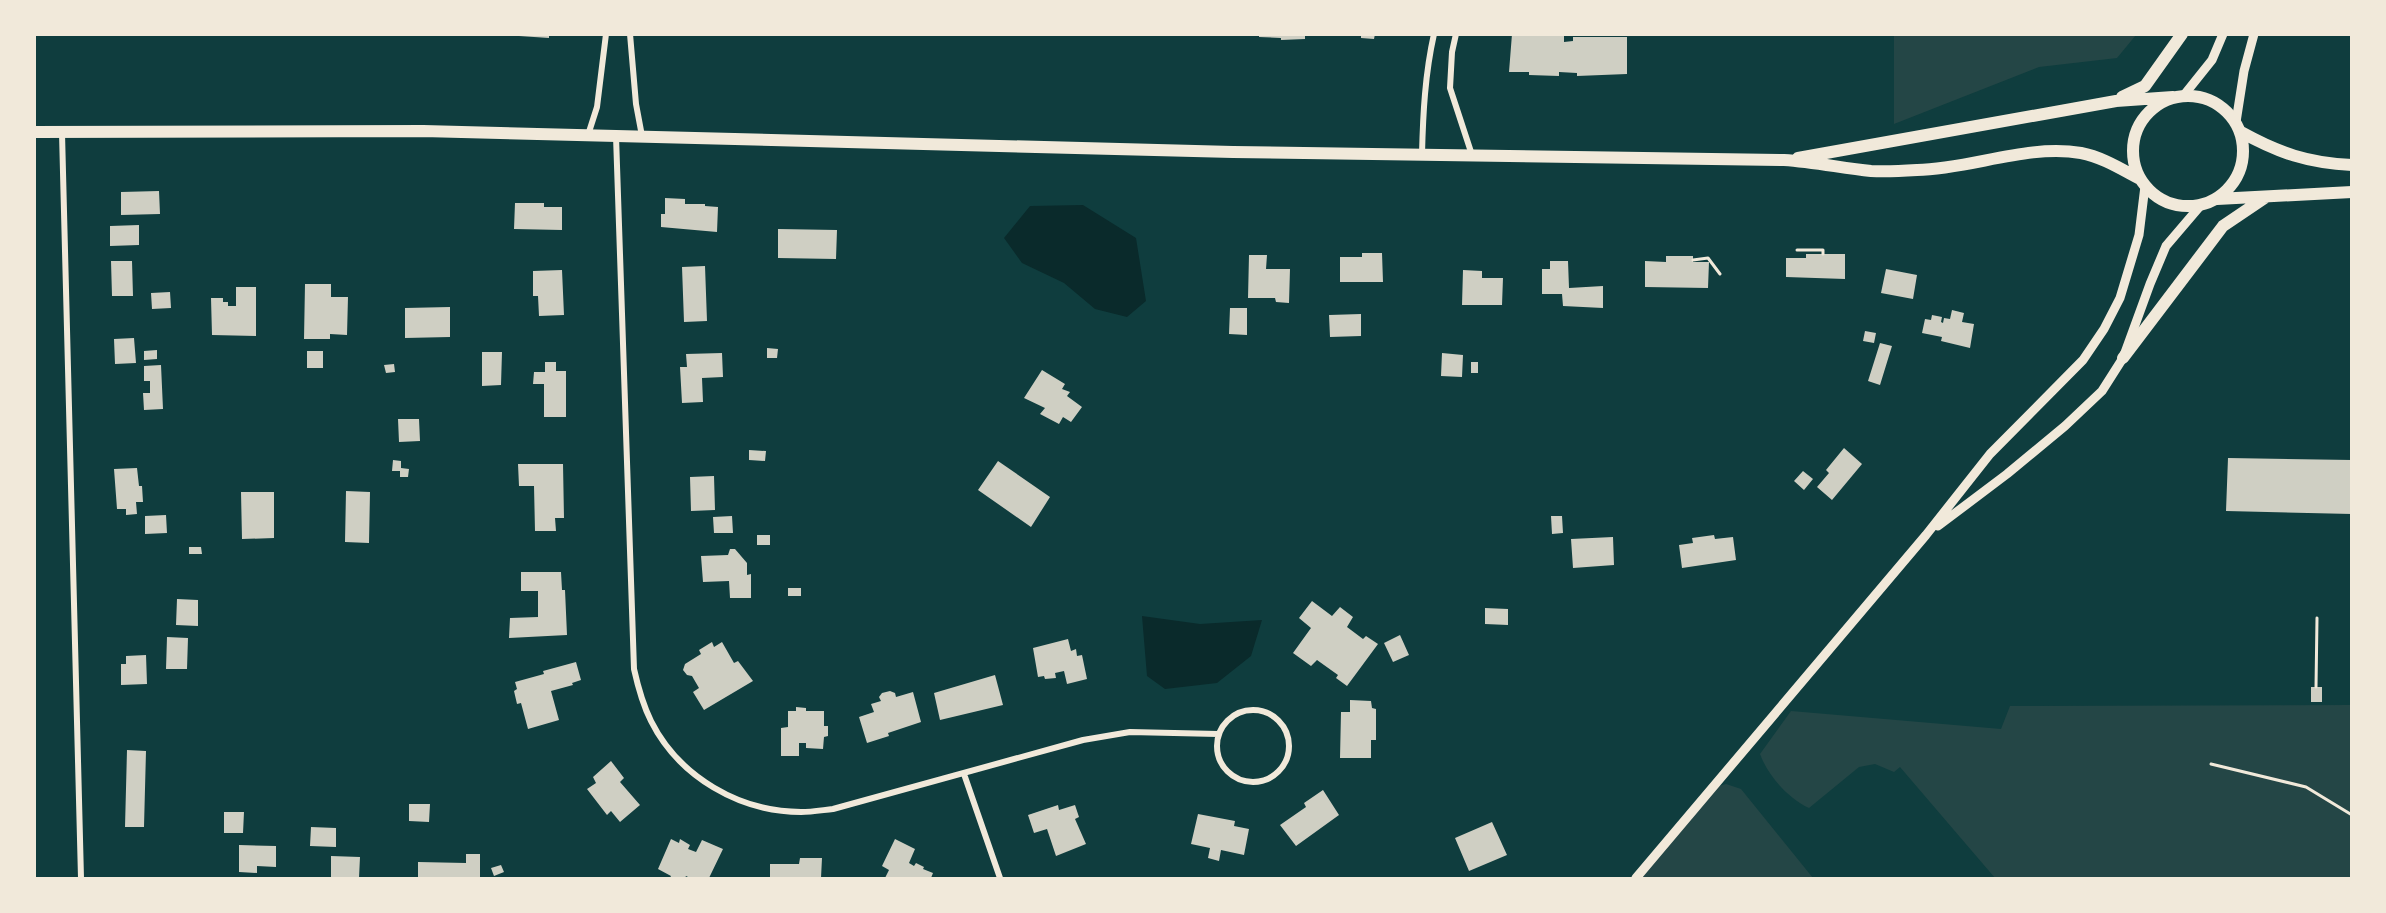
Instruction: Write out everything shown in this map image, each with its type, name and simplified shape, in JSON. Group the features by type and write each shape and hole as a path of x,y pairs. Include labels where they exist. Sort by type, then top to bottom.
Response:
{"main road":[{"path":"2116,101 2145,86 2182,34"},
{"path":"2142,182 2133,156 2134,137 2142,119 2155,105 2178,96"},
{"path":"1784,160 2116,101 2200,96 2214,101 2227,110 2239,127 2272,150 2322,164 2352,165"},
{"path":"2217,199 2231,186 2241,170 2244,151 2239,127"},
{"path":"34,132 423,131 1784,160 1873,171 1966,166 2026,154 2051,152 2082,153 2105,161 2142,182 2156,196 2170,204 2185,207 2217,199 2352,192"},
{"path":"2123,358 2223,226 2266,197"}],"street":[{"path":"588,135 597,107 606,34"},
{"path":"630,34 636,104 642,137"},
{"path":"1422,154 1423,112 1434,34"},
{"path":"1456,34 1452,52 1450,88 1472,155"},
{"path":"2178,96 2212,60 2223,34"},
{"path":"2239,127 2244,71 2253,34"},
{"path":"62,133 81,879"},
{"path":"616,136 634,669 640,694 652,723 680,761 710,787 763,807 801,812 833,809 1083,740 1122,733 1218,734"},
{"path":"1636,879 1926,535 1990,454 2083,360 2120,298 2139,235 2142,182"},
{"path":"1926,535 2007,474 2065,426 2102,390 2123,358 2166,246 2200,205"},
{"path":"1258,709 1270,712 1287,730 1290,742 1289,755 1284,766 1266,780 1243,781 1232,776 1218,757 1216,746 1218,734 1224,723 1234,714 1258,709"},
{"path":"963,774 1000,879"}],"path":[{"path":"1797,250 1823,250 1823,254"},
{"path":"1693,260 1708,258 1720,274"},
{"path":"2316,687 2318,618"},
{"path":"2211,764 2306,788 2352,815"}],"shaded area":[{"path":"1894,34 2136,35 2117,58 2039,67 1894,124"},
{"path":"1083,205 1136,238 1146,301 1127,317 1095,309 1064,283 1022,263 1004,238 1030,206"},
{"path":"1142,616 1200,624 1262,620 1251,656 1217,683 1165,689 1147,676"},
{"path":"2351,705 2351,878 1995,878 1900,767 1894,772 1875,764 1859,767 1809,808 1780,786 1760,754 1791,711 2001,729 2010,706"},
{"path":"1726,784 1741,789 1813,878 1636,878 1712,788"}],"building":[{"path":"519,34 549,34 549,38 519,36"},
{"path":"1259,34 1305,34 1305,39 1281,40 1281,38 1259,37"},
{"path":"1361,34 1375,34 1374,39 1361,38"},
{"path":"1512,34 1564,34 1564,42 1573,41 1573,37 1627,37 1627,74 1577,76 1577,73 1559,72 1559,76 1509,72"},
{"path":"159,191 160,214 121,215 121,192"},
{"path":"665,198 685,199 685,204 705,204 705,206 718,207 717,232 661,227 661,214 665,214"},
{"path":"515,203 544,203 544,207 562,207 562,230 514,229"},
{"path":"139,225 139,245 110,246 110,226"},
{"path":"778,229 837,230 836,259 778,258"},
{"path":"1362,253 1382,253 1383,282 1340,282 1340,257 1362,257"},
{"path":"1806,254 1845,254 1845,279 1786,277 1786,258 1806,258"},
{"path":"1249,255 1267,255 1266,269 1290,269 1289,303 1276,302 1275,298 1248,298"},
{"path":"1666,256 1693,256 1693,262 1709,262 1708,288 1645,287 1645,261 1666,262"},
{"path":"111,261 132,261 133,296 112,296"},
{"path":"1550,261 1568,261 1569,288 1603,286 1603,308 1563,306 1562,294 1542,294 1542,269 1550,269"},
{"path":"705,266 707,321 684,322 682,267"},
{"path":"1886,269 1917,275 1913,299 1881,293"},
{"path":"562,270 564,315 539,316 538,296 533,296 533,271"},
{"path":"1463,270 1482,271 1482,278 1503,278 1502,305 1462,305"},
{"path":"305,284 331,284 331,297 348,297 347,335 330,334 330,339 304,339"},
{"path":"236,287 256,287 256,336 212,335 211,298 223,298 223,302 228,302 228,306 236,306"},
{"path":"170,292 171,308 152,309 151,293"},
{"path":"450,307 450,337 405,338 405,308"},
{"path":"1230,308 1247,308 1247,335 1229,334"},
{"path":"1952,310 1964,313 1962,322 1974,324 1970,348 1941,341 1942,337 1922,333 1925,319 1931,320 1932,315 1942,317 1941,322 1943,323 1944,318 1950,319"},
{"path":"1361,314 1361,336 1330,337 1329,315"},
{"path":"1865,331 1876,333 1874,343 1863,341"},
{"path":"134,338 136,363 115,364 114,339"},
{"path":"1880,343 1892,346 1880,385 1868,381"},
{"path":"767,348 778,349 777,358 767,358"},
{"path":"157,350 157,359 144,360 144,351"},
{"path":"307,351 323,351 323,368 307,368"},
{"path":"482,352 502,352 501,385 482,386"},
{"path":"722,353 723,377 702,378 703,402 682,403 680,367 687,367 686,354"},
{"path":"1442,353 1463,355 1462,377 1441,376"},
{"path":"545,362 556,362 556,371 566,371 566,417 544,417 544,384 533,384 534,372 545,372"},
{"path":"1471,362 1478,362 1478,373 1471,373"},
{"path":"394,364 395,372 386,373 384,365"},
{"path":"161,365 163,409 144,410 143,393 150,393 150,381 144,381 144,366"},
{"path":"1042,370 1065,384 1062,389 1070,392 1067,396 1082,407 1071,422 1063,417 1059,424 1040,414 1045,408 1024,398"},
{"path":"398,419 419,419 420,441 399,442"},
{"path":"1844,448 1862,464 1832,500 1817,487 1829,473 1826,470"},
{"path":"749,450 766,451 765,461 749,460"},
{"path":"2228,458 2352,460 2352,514 2226,511"},
{"path":"393,460 401,461 401,468 409,469 408,477 400,477 400,471 392,471"},
{"path":"998,461 1050,497 1031,527 978,490"},
{"path":"518,464 563,464 564,518 555,518 556,531 535,531 534,486 519,486"},
{"path":"137,468 143,502 136,502 137,514 126,515 126,509 117,509 114,469"},
{"path":"1803,471 1813,479 1804,490 1794,481"},
{"path":"714,476 715,510 691,511 690,477"},
{"path":"346,491 370,492 369,543 345,542"},
{"path":"241,492 274,492 274,538 242,539"},
{"path":"166,515 167,533 145,534 145,516"},
{"path":"732,516 733,533 714,533 713,517"},
{"path":"1551,516 1562,516 1563,533 1552,534"},
{"path":"757,535 770,535 770,545 757,545"},
{"path":"1714,535 1715,539 1733,537 1736,560 1682,568 1679,545 1693,543 1692,538"},
{"path":"1613,537 1614,565 1573,568 1571,539"},
{"path":"189,547 201,547 202,554 189,554"},
{"path":"730,549 735,549 747,563 747,575 751,574 751,598 730,598 729,581 703,582 701,556 728,555"},
{"path":"521,572 561,572 562,590 565,590 567,635 509,638 510,618 538,617 538,591 521,591"},
{"path":"788,588 801,588 801,596 788,596"},
{"path":"177,599 198,600 198,626 176,625"},
{"path":"1312,601 1332,616 1340,607 1353,617 1347,627 1363,639 1366,636 1378,644 1347,686 1336,678 1338,675 1317,660 1311,666 1293,653 1311,628 1299,618"},
{"path":"1485,608 1508,609 1508,625 1485,624"},
{"path":"1400,635 1409,655 1393,662 1384,643"},
{"path":"167,637 188,638 187,669 166,669"},
{"path":"1068,639 1071,651 1076,649 1077,656 1082,655 1087,679 1067,684 1064,671 1055,673 1056,678 1038,677 1033,648"},
{"path":"712,642 714,647 722,642 734,663 738,661 753,681 704,710 693,692 699,688 692,676 687,675 683,670 685,664 701,654 699,650"},
{"path":"146,655 147,684 121,685 121,664 126,664 126,656"},
{"path":"576,662 581,680 572,683 573,685 551,691 559,720 528,729 521,703 517,704 514,691 517,689 515,682"},
{"path":"995,675 1003,705 940,720 934,693"},
{"path":"2311,687 2322,687 2322,702 2311,702"},
{"path":"890,691 895,693 896,697 913,692 921,722 867,743 859,717 874,712 871,704 881,701 879,697 882,693"},
{"path":"1350,700 1371,701 1372,708 1376,709 1376,740 1371,740 1371,758 1340,758 1341,712 1350,712"},
{"path":"796,707 806,708 806,711 824,711 824,726 828,726 828,736 824,737 823,749 806,748 806,743 799,743 799,756 781,756 781,728 788,727 788,711 796,711"},
{"path":"127,750 146,751 144,827 125,827"},
{"path":"611,761 624,778 620,782 640,805 620,822 611,811 607,815 587,789 596,783 593,777"},
{"path":"1323,790 1339,815 1296,846 1280,825 1306,807 1304,803"},
{"path":"409,804 430,804 429,822 409,821"},
{"path":"1058,805 1059,810 1075,805 1079,817 1075,819 1086,844 1056,856 1047,829 1034,833 1028,815"},
{"path":"224,812 244,812 243,833 224,833"},
{"path":"1198,814 1235,821 1234,826 1249,829 1244,855 1221,850 1219,861 1208,858 1210,848 1191,844"},
{"path":"1492,822 1507,855 1469,871 1455,838"},
{"path":"311,827 336,828 336,847 310,846"},
{"path":"671,839 679,843 680,839 690,845 688,849 696,852 702,840 723,849 709,878 686,876 685,878 670,878 671,876 658,869"},
{"path":"895,839 915,849 909,863 914,866 916,863 933,873 931,878 885,878 889,870 882,866"},
{"path":"239,845 276,846 276,867 257,866 257,873 239,872"},
{"path":"466,854 480,854 480,878 418,878 418,862 466,863"},
{"path":"331,856 360,857 359,878 331,878"},
{"path":"800,858 822,858 821,878 770,878 770,864 799,864"},
{"path":"501,865 504,872 494,876 491,868"}]}
